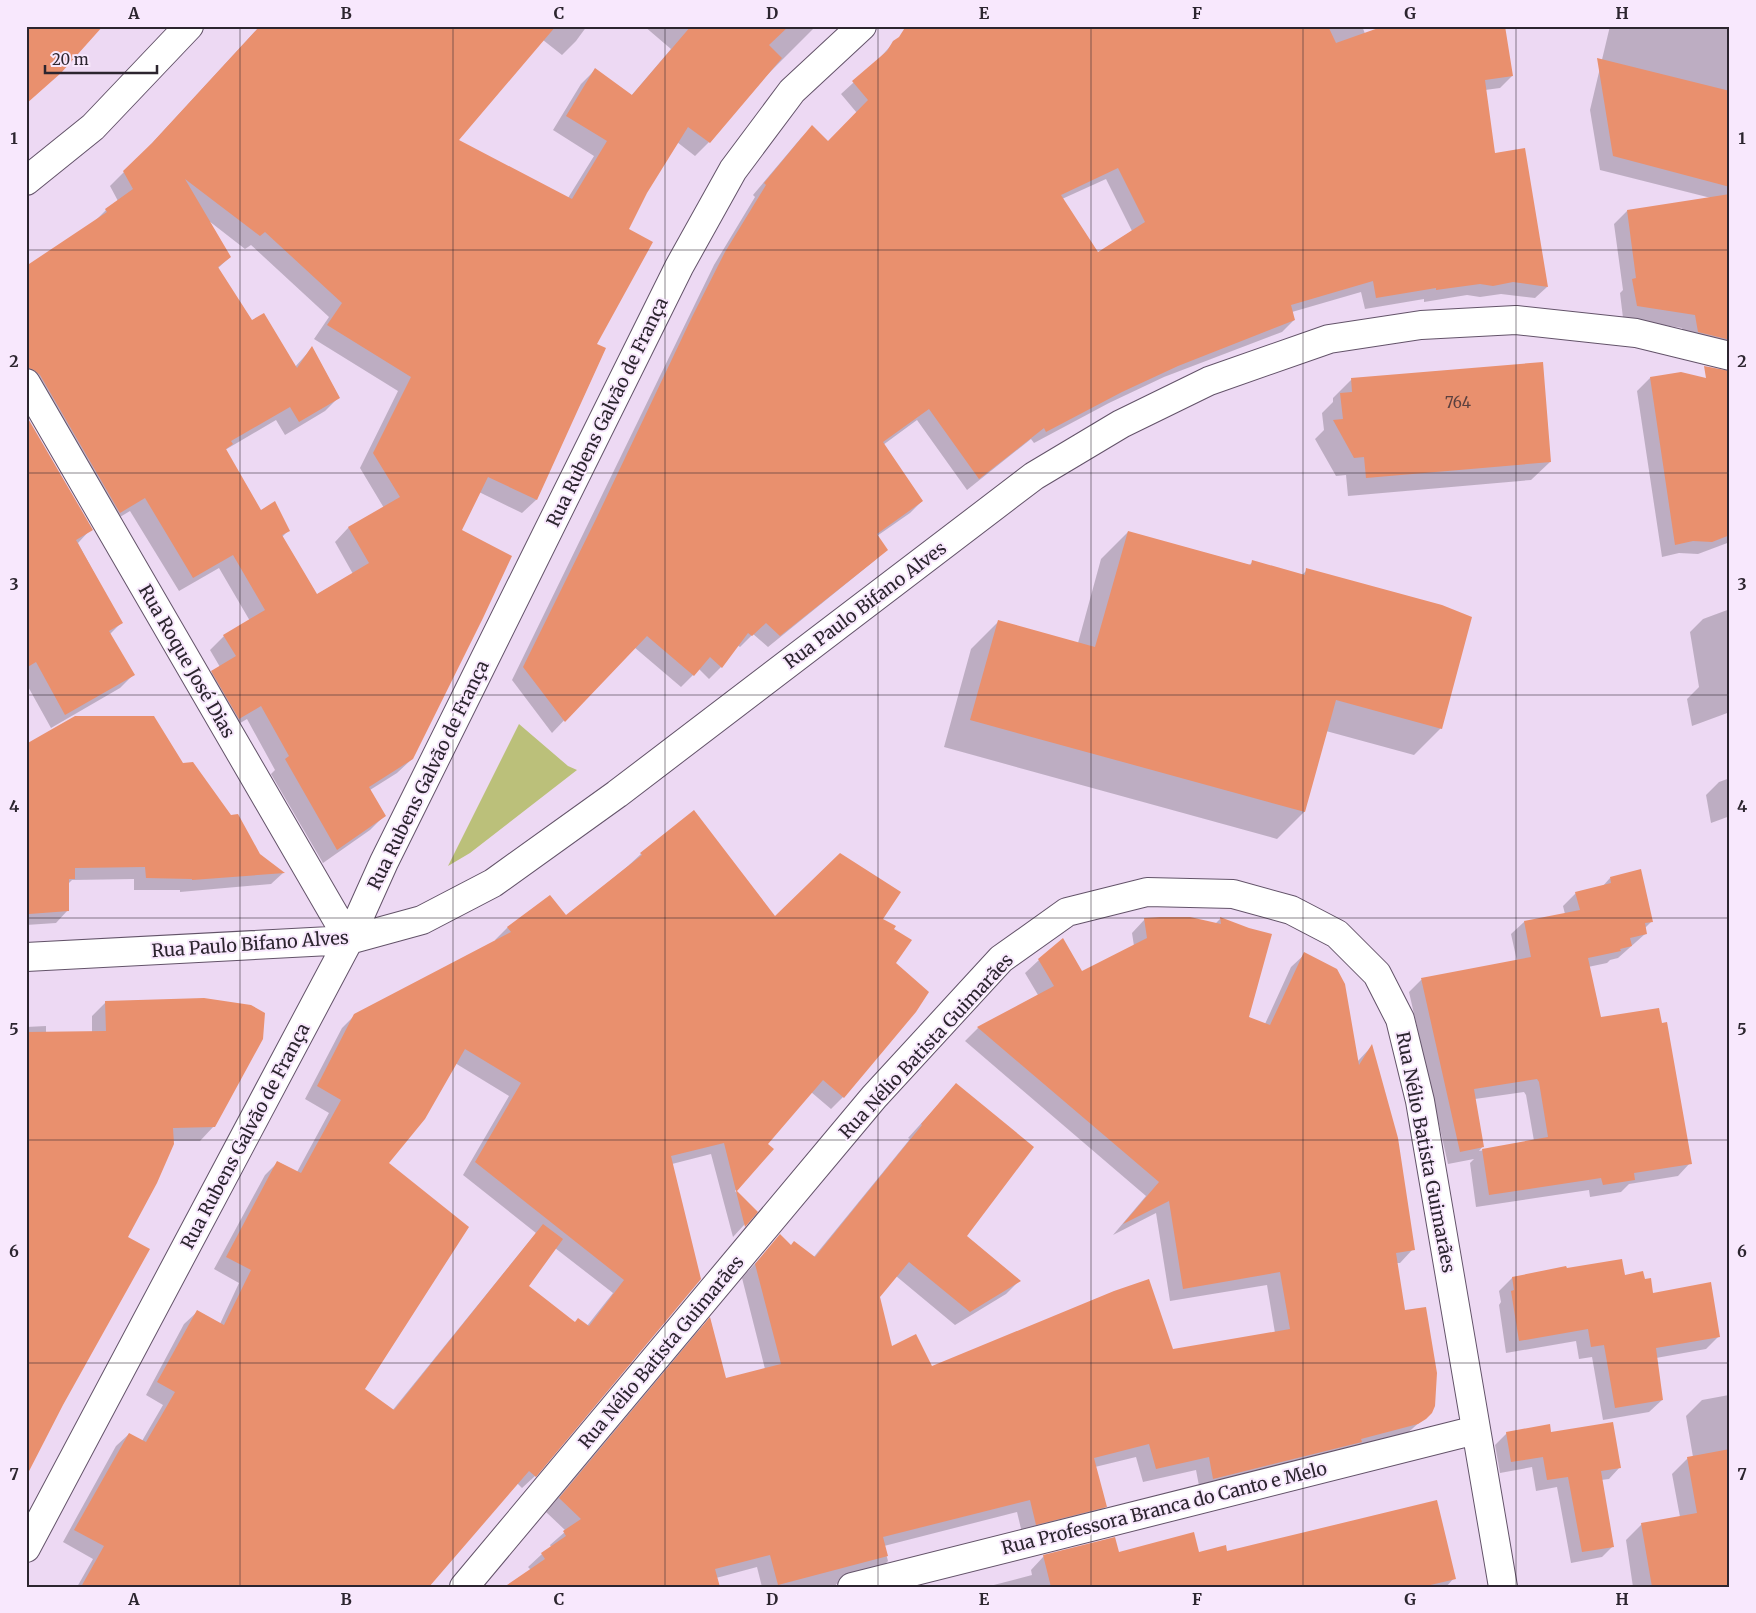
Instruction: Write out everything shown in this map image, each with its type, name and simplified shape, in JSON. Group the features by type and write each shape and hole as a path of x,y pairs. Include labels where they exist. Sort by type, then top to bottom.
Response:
{"street":[{"path":"26,181 93,127 189,26"},
{"name":"Rua Rubens Galvão de França","path":"26,1548 348,940 384,862 679,267 733,170 792,91 862,26"},
{"name":"Rua Paulo Bifano Alves","path":"26,957 348,940 422,920 492,883 617,794 1034,476 1120,424 1209,381 1329,339 1421,325 1516,320 1636,333 1730,356"},
{"name":"Rua Roque José Dias","path":"26,383 348,940"},
{"name":"Rua Nélio Batista Guimarães","path":"464,1587 874,1097 1001,959 1067,912 1147,892 1233,894 1290,910 1337,934 1377,974 1400,1019 1420,1101 1503,1587"},
{"name":"Rua Professora Branca do Canto e Melo","path":"852,1587 1476,1430"}],"green space":[{"path":"519,724 568,766 577,770 470,853 448,866"}],"building":[{"path":"26,26 103,26 61,73 26,104"},
{"path":"260,26 556,26 459,140 572,199 607,141 566,116 595,68 632,95 691,26 789,26 769,45 782,58 710,143 688,127 647,193 629,229 653,242 597,344 606,348 537,500 488,477 462,530 512,556 413,759 369,787 386,816 337,850 285,759 289,756 261,706 239,719 211,671 236,656 223,635 265,610 233,555 193,578 145,498 120,513 40,375 26,367 26,266 107,212 105,209 133,189 123,171 152,143","holes":["185,179 260,236 265,232 342,303 327,325 411,377 373,453 400,497 348,527 369,563 317,594 282,535 290,531 275,501 261,510 226,449 233,444 231,441 290,407 299,422 340,398 312,346 297,368 264,313 252,320 218,267 231,257"]},
{"path":"906,26 1328,26 1336,43 1384,26 1505,26 1513,76 1485,80 1495,153 1525,148 1548,287 1513,282 1493,286 1480,284 1436,290 1436,288 1376,298 1373,281 1291,305 1295,320 1178,366 1122,392 1046,432 1044,428 979,479 929,409 883,442 923,501 877,534 888,550 780,636 766,623 752,636 748,633 722,668 710,657 694,676 647,636 565,722 523,667 692,317 725,252 766,185 764,183 812,125 828,141 868,100 852,81 887,51 893,41 899,37","holes":["1118,168 1145,222 1098,252 1061,195"]},
{"path":"1597,58 1730,91 1730,187 1613,156"},
{"path":"1730,194 1730,340 1698,332 1695,315 1637,306 1632,279 1636,278 1627,210"},
{"path":"1543,362 1551,462 1366,478 1364,457 1354,458 1333,420 1343,419 1340,393 1352,392 1351,378"},
{"path":"1704,366 1730,371 1730,535 1712,542 1693,541 1675,545 1650,377 1681,372 1706,378"},
{"path":"26,415 93,530 76,540 123,623 109,631 135,675 65,715 36,662 26,668"},
{"path":"1128,531 1251,565 1252,560 1305,575 1306,568 1442,605 1472,617 1442,729 1336,700 1305,812 970,720 998,620 1095,647"},
{"path":"75,716 154,716 183,763 193,762 231,815 238,814 260,854 285,873 192,880 146,878 145,867 75,868 75,879 69,879 69,911 29,914 26,744"},
{"path":"694,810 775,916 840,853 901,892 883,919 896,926 894,929 912,940 896,963 929,992 916,1012 844,1098 823,1080 768,1144 774,1149 737,1191 758,1212 745,1227 724,1143 671,1156 701,1279 536,1477 529,1471 429,1587 81,1587 104,1546 74,1530 129,1433 146,1442 175,1392 157,1382 197,1310 224,1325 251,1270 226,1257 277,1161 301,1173 341,1100 317,1086 354,1014 511,932 507,927 550,895 566,915 642,855 640,853","holes":["465,1049 521,1083 475,1162 624,1280 589,1326 578,1318 575,1322 529,1286 563,1239 543,1224 394,1410 365,1389 469,1227 389,1163 425,1119"]},
{"path":"1641,869 1653,922 1645,923 1647,934 1630,938 1632,946 1620,949 1621,951 1588,958 1601,1017 1659,1008 1662,1023 1667,1022 1692,1164 1634,1173 1635,1180 1603,1185 1601,1178 1489,1195 1482,1149 1548,1137 1539,1082 1537,1079 1474,1089 1484,1147 1460,1152 1421,978 1531,957 1524,921 1580,910 1575,892 1611,883 1610,877"},
{"path":"1190,917 1221,924 1220,917 1272,934 1249,1017 1270,1025 1304,952 1337,969 1345,984 1359,1065 1372,1044 1398,1138 1415,1250 1396,1253 1405,1310 1426,1307 1437,1373 1435,1406 1432,1413 1418,1424 1361,1439 1362,1442 1213,1479 1209,1457 1156,1469 1149,1444 1094,1458 1107,1507 1036,1525 1030,1500 883,1537 888,1556 778,1585 770,1555 715,1569 720,1587 504,1587 545,1559 541,1553 566,1536 563,1531 581,1519 559,1498 710,1317 726,1378 781,1364 755,1264 780,1234 791,1245 794,1241 815,1257 956,1083 1034,1147 967,1236 1021,1281 970,1312 909,1262 880,1297 892,1346 916,1334 932,1366 1114,1291 1149,1279 1173,1349 1290,1329 1280,1272 1183,1289 1169,1201 1123,1224 1159,1182 977,1027 1054,986 1038,959 1063,938 1082,971 1147,938 1144,918"},
{"path":"204,998 251,1005 265,1013 263,1039 215,1127 173,1128 174,1144 157,1183 128,1237 150,1249 63,1405 26,1477 26,1032 106,1031 105,1001"},
{"path":"1622,1259 1625,1275 1643,1271 1645,1279 1651,1278 1653,1293 1711,1282 1720,1337 1656,1348 1663,1400 1615,1408 1604,1345 1591,1347 1588,1329 1519,1341 1511,1291 1514,1290 1512,1277 1566,1266 1567,1268"},
{"path":"1613,1422 1621,1468 1601,1471 1614,1547 1582,1552 1568,1477 1547,1480 1543,1457 1511,1462 1506,1432 1550,1424 1551,1432"},
{"path":"1730,1449 1730,1587 1652,1587 1641,1523 1697,1513 1687,1457"},
{"path":"1437,1500 1456,1579 1422,1587 1051,1587 1043,1555 1115,1537 1119,1552 1194,1532 1199,1552 1226,1545 1227,1551"}]}
